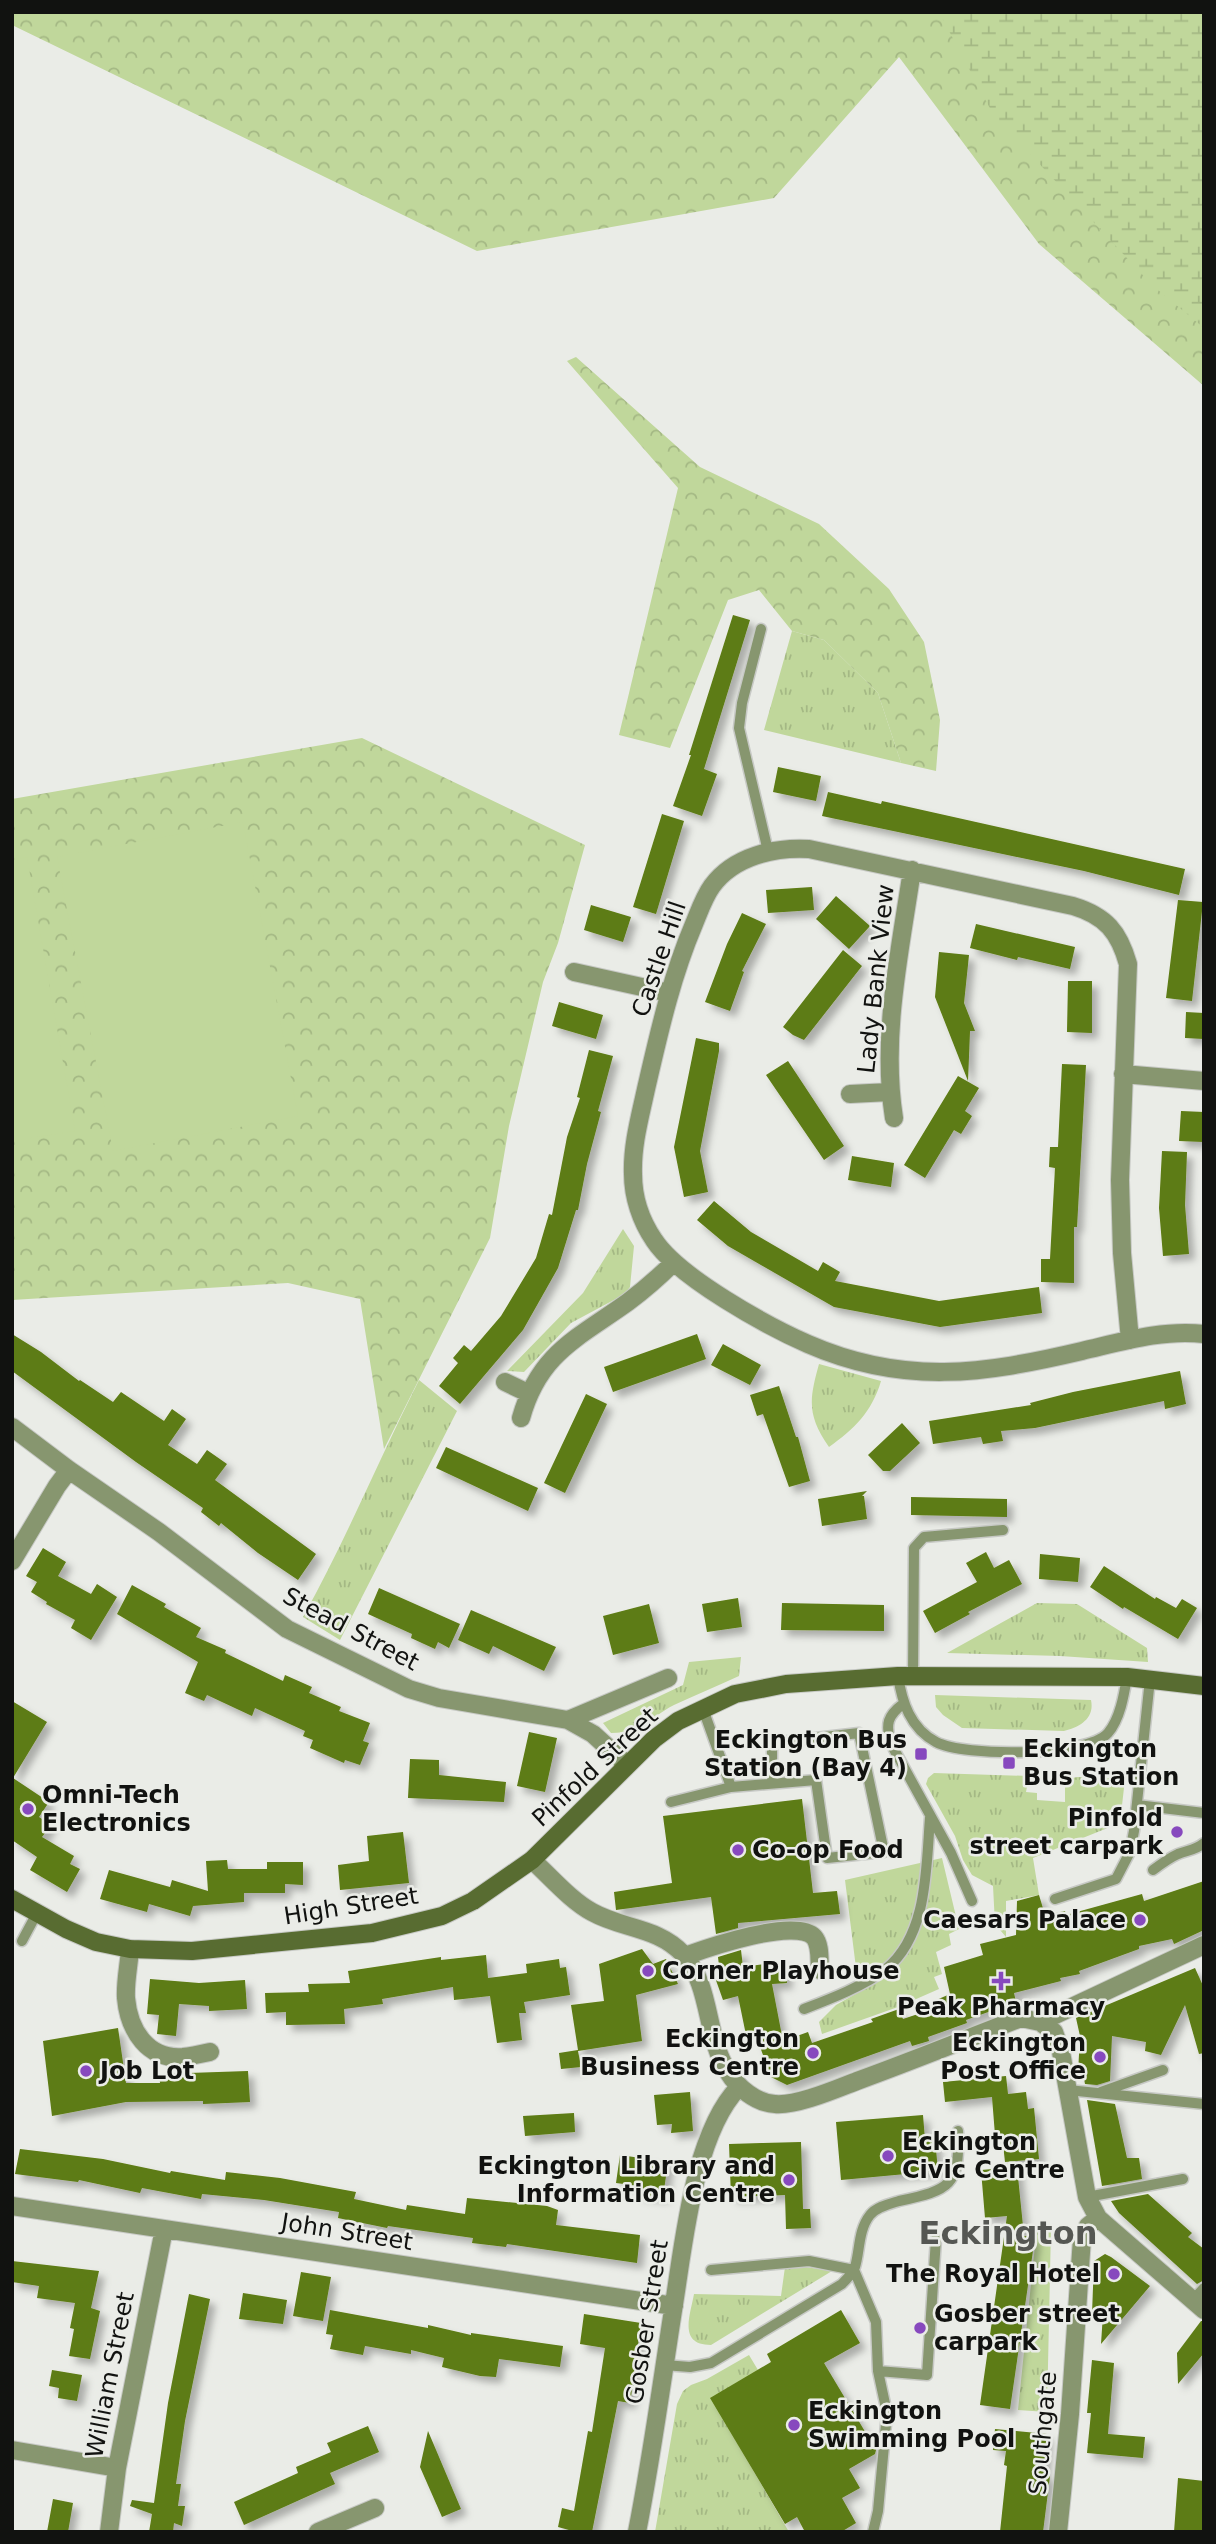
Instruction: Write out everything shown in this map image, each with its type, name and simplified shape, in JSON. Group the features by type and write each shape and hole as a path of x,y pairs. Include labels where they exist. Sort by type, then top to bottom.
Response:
{"main road":[{"name":"Pinfold Street","path":"532,1860 654,1739 678,1721 735,1694 786,1684 905,1676 1127,1677 1204,1686"},
{"name":"High Street","path":"12,1899 96,1942 130,1949 192,1951 372,1933 410,1925 442,1916 473,1901 532,1860"}],"street":[{"name":"Castle Hill","path":"1130,1340 1122,1253 1120,1180 1128,964 1116,934 1105,921 1091,911 1073,906 809,849 768,851 737,865 713,885 685,944 663,1010 634,1150 632,1176 636,1203 653,1240 673,1263 774,1328 810,1345 853,1360 891,1369 929,1373 981,1371 1130,1340 1170,1334 1204,1334"},
{"name":"Lady Bank View","path":"894,1118 888,1047 912,870"},
{"path":"574,972 669,993"},
{"path":"1123,1074 1204,1080"},
{"name":"Lady Bank View","path":"850,1094 890,1092"},
{"path":"522,1418 528,1393 561,1350 580,1333 630,1301 673,1263"},
{"path":"505,1382 528,1393"},
{"name":"Stead Street","path":"12,1427 159,1532 287,1629 409,1689 439,1698 568,1720 593,1734 626,1764"},
{"path":"12,1562 69,1470"},
{"name":"Pinfold Street","path":"568,1720 668,1678"},
{"path":"532,1860 590,1911 611,1921 655,1934 685,1956 695,1973 719,2054 739,2087 758,2100 776,2104 802,2099 862,2080 1021,2018 1040,2022 1054,2032 1061,2052 1087,2197 1098,2218 1200,2300"},
{"path":"685,1956 734,1939 768,1932 806,1933 815,1938 820,1970"},
{"path":"1040,2022 1204,1945"},
{"path":"130,1949 126,1998 131,2021 141,2042 149,2050 171,2056 210,2052"},
{"name":"Gosber Street","path":"637,2532 652,2458 690,2207 701,2162 718,2118 728,2098 739,2087"},
{"name":"John Street","path":"12,2206 674,2306"},
{"name":"Southgate","path":"1058,2532 1070,2414 1082,2238 1088,2226 1098,2218"},
{"name":"William Street","path":"109,2532 117,2468 164,2229"},
{"path":"12,2449 117,2468"},
{"path":"318,2532 375,2508"}],"lane":[{"path":"761,629 742,703 739,728 768,851"},
{"path":"1003,1530 924,1537 914,1548 903,1704 914,1723 937,1742 967,1750 1023,1752 1061,1750 1092,1744 1108,1733 1118,1714 1127,1677"},
{"path":"1055,1899 1116,1880 1130,1852 1150,1679"},
{"path":"903,1704 892,1712 886,1725 890,1742 951,1853 972,1901"},
{"path":"703,1709 731,1787"},
{"path":"671,1802 731,1787 816,1780 827,1858 884,1852 859,1732 772,1743 772,1783"},
{"path":"1137,1805 1204,1813"},
{"path":"804,2009 839,1995 886,1969 899,1955 919,1915 930,1818"},
{"path":"1153,1870 1204,1843"},
{"path":"22,1941 37,1913"},
{"path":"1099,2093 1163,2070"},
{"path":"1068,2090 1204,2104"},
{"path":"664,2365 690,2367 711,2363 829,2294 854,2270 864,2226 871,2213 887,2204 933,2194 947,2186 954,2174 959,2155 958,2131"},
{"path":"1087,2197 1183,2179"},
{"path":"878,2371 927,2375 936,2239"},
{"path":"711,2270 809,2261 854,2270"},
{"path":"854,2270 876,2322 878,2371 887,2413 878,2511 873,2532"}],"green space":[{"path":"12,12 1204,12 1204,386 1039,244 899,57 774,198 477,251 12,25"},
{"path":"939,12 1204,12 1204,328 1152,285 993,114"},
{"path":"576,357 700,467 819,524 889,589 924,642 940,720 936,771 901,763 878,693 824,640 792,631 759,590 728,600 670,748 619,735 678,488 567,361"},
{"path":"792,631 824,640 878,693 901,763 764,730"},
{"path":"362,738 585,845 558,943 543,982 509,1126 490,1238 384,1449 360,1299 288,1283 12,1300 12,799"},
{"path":"243,822 298,1116 113,1151 57,857"},
{"path":"27,857 75,1131 12,1141 12,860"},
{"path":"623,1229 634,1246 630,1287 625,1294 571,1323 524,1372 507,1371 583,1293"},
{"path":"819,1364 881,1381 873,1402 861,1419 829,1447 817,1426 812,1407"},
{"path":"419,1380 457,1411 340,1640 303,1617 334,1559"},
{"path":"1037,1603 1077,1604 1147,1648 1148,1662 947,1653"},
{"path":"741,1657 739,1676 674,1705 639,1728 611,1733 603,1723 683,1685 689,1662"},
{"path":"935,1695 1091,1700 1092,1707 1085,1721 1064,1731 962,1728 936,1707"},
{"path":"934,1773 1029,1776 1026,1792 1037,1793 1037,1800 1065,1802 1065,1780 1077,1777 1125,1779 1120,1823 1033,1858 1039,1895 1006,1901 1006,1937 995,1924 993,1886 972,1875 963,1860 955,1836 926,1784"},
{"path":"942,1858 959,1929 949,1934 951,1945 936,1952 942,1974 934,1977 939,1989 822,2034 819,2022 836,2005 859,1992 845,1880"},
{"path":"1037,2226 1051,2228 1047,2412 1018,2410"},
{"path":"785,2267 832,2271 711,2345 701,2344 690,2335 689,2320 694,2294 781,2296"},
{"path":"749,2355 758,2370 711,2398 789,2532 655,2532 677,2404 683,2391"}],"building":[{"path":"733,615 750,620 704,769 717,774 702,816 673,806"},
{"path":"778,767 821,776 816,801 773,792"},
{"path":"828,792 881,804 882,801 1185,869 1179,895 1084,871 822,816"},
{"path":"662,814 684,821 656,914 633,907"},
{"path":"812,887 814,910 768,913 766,890"},
{"path":"836,896 870,926 849,949 816,919"},
{"path":"1178,900 1203,902 1192,1001 1166,998"},
{"path":"591,905 631,917 623,942 584,930"},
{"path":"742,913 766,924 742,971 744,972 730,1011 705,1002"},
{"path":"976,924 1075,947 1070,969 970,948"},
{"path":"843,950 862,966 804,1040 793,1035 783,1027"},
{"path":"939,952 969,955 964,1003 975,1031 970,1031 968,1081 935,997"},
{"path":"1068,981 1092,981 1092,1033 1067,1032"},
{"path":"559,1002 603,1015 596,1039 552,1026"},
{"path":"1186,1012 1204,1013 1204,1039 1185,1038"},
{"path":"696,1038 719,1043 719,1051 700,1151 708,1192 684,1197 674,1147"},
{"path":"589,1050 613,1056 598,1111 601,1112 578,1210 558,1268 523,1330 460,1404 439,1386 458,1363 453,1358 464,1345 471,1351 501,1316 536,1258 549,1214 552,1215 567,1137 580,1098 577,1097"},
{"path":"788,1061 844,1146 824,1160 766,1075"},
{"path":"1062,1064 1086,1065 1077,1227 1074,1227 1074,1283 1041,1282 1041,1259 1050,1259 1055,1168 1049,1167 1050,1147 1058,1147"},
{"path":"958,1076 979,1088 965,1111 972,1116 961,1134 954,1130 925,1178 904,1165"},
{"path":"1181,1111 1204,1112 1204,1142 1179,1141"},
{"path":"1162,1151 1187,1152 1185,1205 1189,1254 1163,1256 1159,1208"},
{"path":"852,1156 894,1163 891,1187 848,1180"},
{"path":"714,1201 751,1232 818,1271 823,1262 840,1272 835,1281 939,1301 1039,1287 1042,1313 940,1327 834,1307 728,1246 697,1220"},
{"path":"12,1334 113,1402 121,1392 164,1421 172,1409 186,1419 168,1445 197,1464 207,1450 227,1464 215,1480 316,1554 298,1580 221,1523 219,1526 201,1512 203,1508 12,1371"},
{"path":"697,1334 706,1359 613,1392 604,1367"},
{"path":"723,1344 761,1365 750,1385 711,1365"},
{"path":"1180,1371 1186,1404 1165,1409 1164,1401 1035,1428 1001,1431 1003,1441 983,1444 981,1437 933,1444 929,1421 1031,1405 1030,1403 1073,1392"},
{"path":"779,1386 798,1437 810,1481 789,1487 763,1414 757,1416 750,1395"},
{"path":"586,1394 607,1404 565,1493 544,1483"},
{"path":"902,1423 920,1443 890,1471 883,1471 868,1455"},
{"path":"446,1447 538,1488 528,1511 436,1468"},
{"path":"867,1491 862,1496 867,1519 822,1526 818,1499"},
{"path":"911,1497 1007,1499 1007,1517 911,1515"},
{"path":"43,1548 66,1562 58,1576 91,1594 97,1584 117,1597 91,1640 71,1628 75,1620 31,1592 37,1582 26,1576"},
{"path":"986,1552 994,1568 1009,1560 1022,1584 968,1612 970,1614 935,1633 923,1611 977,1582 966,1563"},
{"path":"1040,1554 1080,1558 1078,1582 1039,1579"},
{"path":"1104,1566 1155,1599 1156,1597 1176,1608 1182,1599 1197,1608 1178,1639 1124,1607 1123,1609 1090,1587"},
{"path":"132,1585 201,1628 196,1637 283,1681 285,1675 312,1687 309,1693 341,1707 339,1711 370,1723 363,1741 369,1743 360,1765 345,1760 344,1763 310,1748 313,1740 303,1736 305,1731 255,1708 252,1716 207,1695 204,1701 185,1693 198,1662 117,1614"},
{"path":"379,1588 460,1624 449,1648 438,1642 435,1649 411,1638 412,1634 368,1614"},
{"path":"738,1598 742,1627 707,1632 702,1604"},
{"path":"782,1603 884,1605 884,1631 781,1630"},
{"path":"649,1604 659,1643 613,1655 603,1616"},
{"path":"471,1610 556,1647 544,1671 493,1646 489,1654 458,1640"},
{"path":"12,1701 47,1722 13,1778 49,1802 39,1817 51,1825 42,1837 74,1856 70,1864 80,1869 67,1892 30,1870 37,1857 12,1840"},
{"path":"529,1732 557,1738 545,1792 517,1786"},
{"path":"410,1759 439,1760 439,1775 506,1782 504,1802 408,1798"},
{"name":"Co-op Food","path":"802,1799 813,1893 837,1891 840,1914 738,1923 738,1928 716,1934 711,1897 616,1910 614,1892 672,1883 663,1816"},
{"path":"403,1832 409,1883 340,1890 338,1865 369,1861 367,1836"},
{"path":"227,1860 228,1869 267,1869 267,1862 303,1862 303,1885 285,1884 285,1893 244,1893 244,1902 193,1906 190,1916 149,1904 147,1912 100,1899 109,1870 170,1887 172,1880 208,1891 206,1861"},
{"path":"1204,1881 1204,1930 1174,1944 1172,1939 1139,1946 1139,1949 1079,1971 1080,1974 1014,1993 1016,2002 928,2037 929,2041 912,2046 910,2041 787,2085 771,2077 755,2033 746,2035 738,1996 723,2000 712,1969 719,1966 718,1957 741,1950 743,1967 785,1961 787,1983 772,1984 783,2041 808,2032 812,2043 873,2022 871,2019 899,2009 903,2019 936,2008 934,2001 950,1994 944,1967 983,1955 980,1944 1016,1935 1017,1901 1039,1895 1045,1915 1065,1911 1066,1915 1142,1894 1144,1901"},
{"path":"642,1949 653,1964 666,1959 678,1984 636,1995 642,2041 578,2051 581,2067 561,2069 559,2053 578,2050 571,2005 604,2001 599,1964"},
{"path":"486,1955 488,1978 527,1973 526,1964 559,1959 560,1968 566,1967 570,1995 524,2002 526,2013 519,2013 522,2040 497,2043 490,1996 454,2000 453,1987 382,1999 383,2004 344,2009 345,2024 286,2025 286,2012 266,2013 265,1993 309,1992 308,1984 350,1983 348,1971 441,1957 441,1960"},
{"path":"1195,1968 1204,1988 1204,2053 1199,2054 1185,2005 1161,2055 1145,2051 1146,2042 1112,2036 1110,2081 1097,2085 1085,2084 1083,2073 1078,2073 1080,2036 1076,2018"},
{"path":"150,1979 199,1983 245,1980 247,2009 209,2011 209,2006 179,2004 176,2036 157,2034 159,2015 147,2014"},
{"name":"Job Lot","path":"118,2028 126,2083 160,2083 159,2074 248,2071 250,2102 126,2102 52,2116 43,2041"},
{"path":"1006,2076 1008,2094 1026,2092 1028,2109 1034,2108 1039,2159 1005,2162 1002,2135 995,2135 992,2097 945,2102 943,2082"},
{"path":"690,2092 693,2131 671,2133 672,2124 657,2125 654,2095"},
{"path":"1087,2100 1115,2104 1127,2158 1139,2158 1142,2179 1102,2186"},
{"path":"574,2113 575,2132 525,2136 523,2116"},
{"name":"Eckington Civic Centre","path":"923,2115 925,2140 935,2139 938,2171 841,2180 836,2122"},
{"name":"Eckington Library and Information Centre","path":"801,2142 803,2209 810,2209 811,2228 786,2229 785,2195 731,2197 729,2144"},
{"path":"20,2149 103,2159 170,2173 171,2171 225,2180 226,2172 280,2178 356,2192 354,2199 406,2210 407,2205 465,2214 467,2198 547,2206 558,2210 556,2225 640,2235 637,2263 507,2244 506,2247 472,2243 473,2238 388,2226 387,2228 338,2218 339,2212 264,2200 202,2194 201,2199 142,2188 140,2193 79,2180 15,2174"},
{"path":"620,2155 668,2162 663,2197 638,2194 639,2186 616,2183"},
{"path":"1017,2167 1024,2236 1035,2237 1010,2409 980,2405 1007,2216 985,2218 981,2170"},
{"path":"1148,2194 1192,2233 1188,2237 1204,2249 1204,2280 1197,2284 1119,2213 1111,2201"},
{"name":"The Royal Hotel","path":"1105,2254 1150,2286 1101,2344 1103,2314 1092,2314 1094,2261"},
{"path":"12,2261 99,2271 91,2308 100,2311 90,2359 69,2356 74,2329 70,2328 75,2303 37,2298 39,2286 12,2282"},
{"path":"301,2272 331,2277 323,2321 293,2316"},
{"path":"243,2293 287,2300 283,2324 239,2319"},
{"path":"189,2294 210,2299 185,2421 176,2484 181,2484 178,2506 185,2506 182,2526 174,2523 173,2532 149,2532 152,2514 130,2506 132,2500 154,2503 168,2403"},
{"path":"330,2310 428,2328 428,2325 471,2335 563,2346 560,2367 499,2359 496,2377 480,2376 442,2367 444,2358 411,2350 411,2354 365,2346 363,2355 330,2349 333,2335 326,2334"},
{"name":"Eckington Swimming Pool","path":"841,2310 860,2343 824,2363 876,2450 875,2454 849,2469 860,2488 842,2498 856,2523 841,2532 805,2532 797,2517 785,2524 710,2398 771,2362 767,2354"},
{"path":"584,2314 641,2323 630,2403 618,2401 592,2532 569,2532 558,2527 562,2508 574,2511 588,2431 592,2432 605,2348 580,2344"},
{"path":"1201,2321 1204,2321 1204,2353 1178,2384 1177,2353"},
{"path":"1092,2360 1114,2363 1108,2434 1145,2437 1143,2458 1087,2453 1091,2413 1087,2413"},
{"path":"52,2370 82,2375 77,2401 58,2398 59,2388 49,2386"},
{"path":"368,2426 379,2452 330,2473 335,2484 244,2525 234,2502 298,2473 296,2467 331,2452 327,2443"},
{"path":"995,2429 1047,2434 1044,2475 1050,2476 1043,2532 1000,2532 1007,2466 1004,2465 1006,2451 993,2450"},
{"path":"428,2431 461,2509 442,2517 420,2467"},
{"path":"1178,2478 1204,2481 1204,2532 1174,2532"},
{"path":"53,2499 73,2503 68,2532 47,2532"}],"place":[{"name":"Eckington Bus Station (Bay 4)","path":"921,1754"},
{"name":"Eckington Bus Station","path":"1009,1763"},
{"name":"Omni-Tech Electronics","path":"28,1809"},
{"name":"Pinfold street carpark","path":"1177,1832"},
{"name":"Co-op Food","path":"738,1850"},
{"name":"Caesars Palace","path":"1140,1920"},
{"name":"Corner Playhouse","path":"648,1971"},
{"name":"Peak Pharmacy","path":"1001,1981"},
{"name":"Eckington Business Centre","path":"813,2053"},
{"name":"Eckington Post Office","path":"1100,2057"},
{"name":"Job Lot","path":"86,2071"},
{"name":"Eckington Civic Centre","path":"888,2156"},
{"name":"Eckington Library and Information Centre","path":"789,2180"},
{"name":"The Royal Hotel","path":"1114,2274"},
{"name":"Gosber street carpark","path":"920,2328"},
{"name":"Eckington Swimming Pool","path":"794,2425"}],"district":[{"name":"Eckington","path":"1008,2233"}]}
